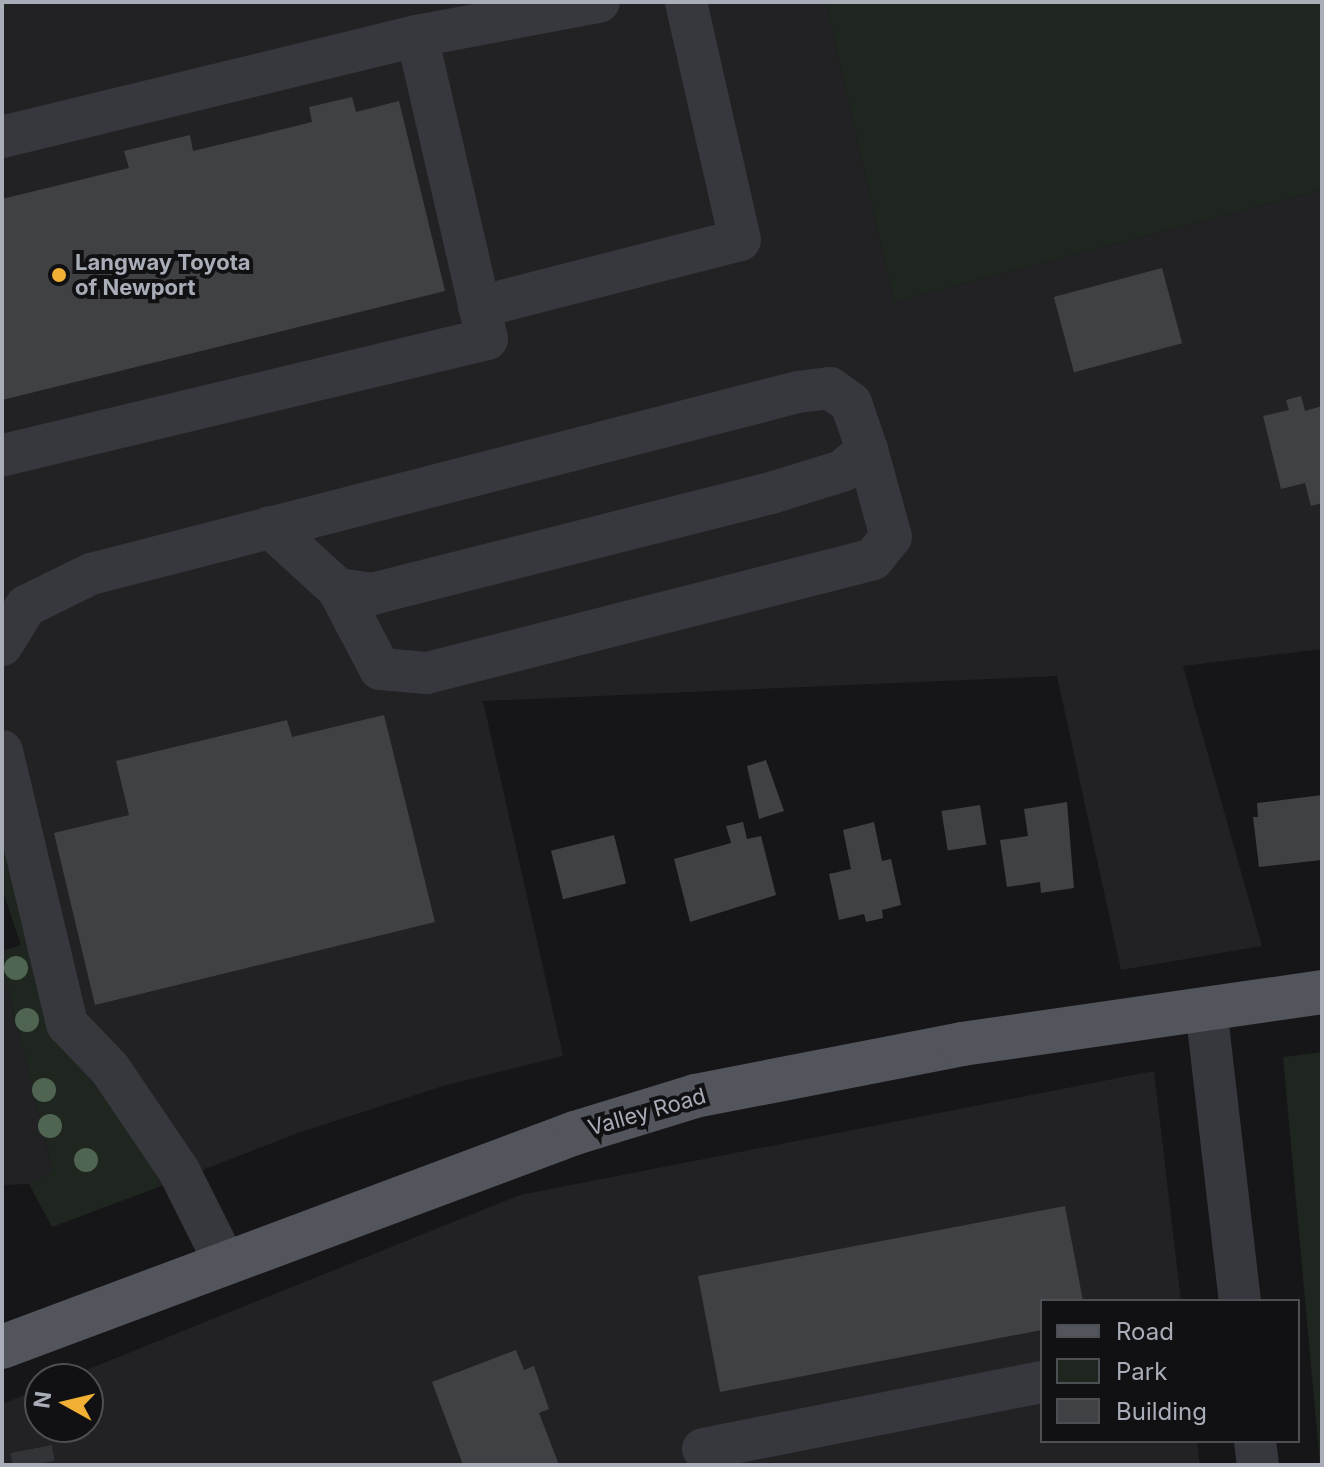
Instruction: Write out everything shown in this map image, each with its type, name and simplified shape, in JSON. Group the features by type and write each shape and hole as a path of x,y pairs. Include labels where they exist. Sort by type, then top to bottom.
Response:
{"main road":[{"name":"Valley Road","path":"2,1347 575,1133 695,1096 962,1044 1322,992"}],"lane":[{"path":"2,137 417,36 599,2"},
{"path":"479,307 740,240 686,2"},
{"path":"2,455 487,339 417,36"},
{"path":"2,645 26,606 91,574 270,527 830,388 851,403 891,537 873,559 427,673 380,669 338,589 270,527"},
{"path":"338,589 373,594 771,493 842,471 867,450"},
{"path":"2,751 67,1024 110,1069 179,1171 225,1263"},
{"path":"1206,1008 1240,1299"},
{"path":"703,1449 1040,1382"},
{"path":"1255,1443 1258,1465"}],"shaded area":[{"path":"2,2 826,2 894,302 1322,190 1322,649 1183,666 1262,946 1121,970 1057,676 483,701 563,1056 443,1086 298,1133 156,1188 159,1179 57,1041 2,835"},
{"path":"2,964 53,1171 29,1184 2,1185"},
{"path":"1154,1071 1181,1299 1040,1299 1040,1443 1197,1443 1200,1465 2,1465 2,1404 24,1395 24,1443 104,1443 104,1363 520,1195"}],"green space":[{"path":"826,2 1322,2 1322,190 894,302"},
{"path":"2,835 57,1041 137,1135 159,1179 156,1188 52,1227 29,1184 53,1171 2,964 2,951 21,945 2,889"},
{"path":"1322,1052 1322,1465 1320,1465 1283,1057"}],"building":[{"path":"352,97 356,112 399,101 445,291 2,400 2,199 129,168 124,151 190,135 193,151 312,122 309,107"},
{"path":"1162,268 1182,343 1074,372 1054,297"},
{"path":"1301,396 1305,411 1322,406 1322,503 1311,506 1305,483 1281,489 1263,416 1289,410 1286,400"},
{"path":"384,715 435,922 95,1005 54,833 129,815 116,761 287,720 292,737"},
{"path":"766,760 784,811 759,819 747,766"},
{"path":"1322,795 1322,860 1259,867 1253,817 1258,817 1257,803"},
{"path":"1067,802 1074,888 1041,893 1040,882 1007,887 1000,840 1028,836 1024,809"},
{"path":"980,805 986,845 948,851 941,811"},
{"path":"743,822 747,839 761,836 776,895 690,922 674,859 731,843 726,826"},
{"path":"874,822 882,861 891,859 901,905 882,910 883,918 866,922 864,914 839,920 829,874 851,869 843,830"},
{"path":"614,835 626,884 563,899 551,851"},
{"path":"1065,1206 1083,1299 1040,1299 1040,1330 720,1392 698,1276"},
{"path":"516,1350 524,1370 534,1366 549,1409 539,1413 559,1465 463,1465 432,1382"}],"tunnel":[{"path":"31,1449 34,1465"}],"place":[{"name":"Langway Toyota of Newport","path":"59,275"}]}
